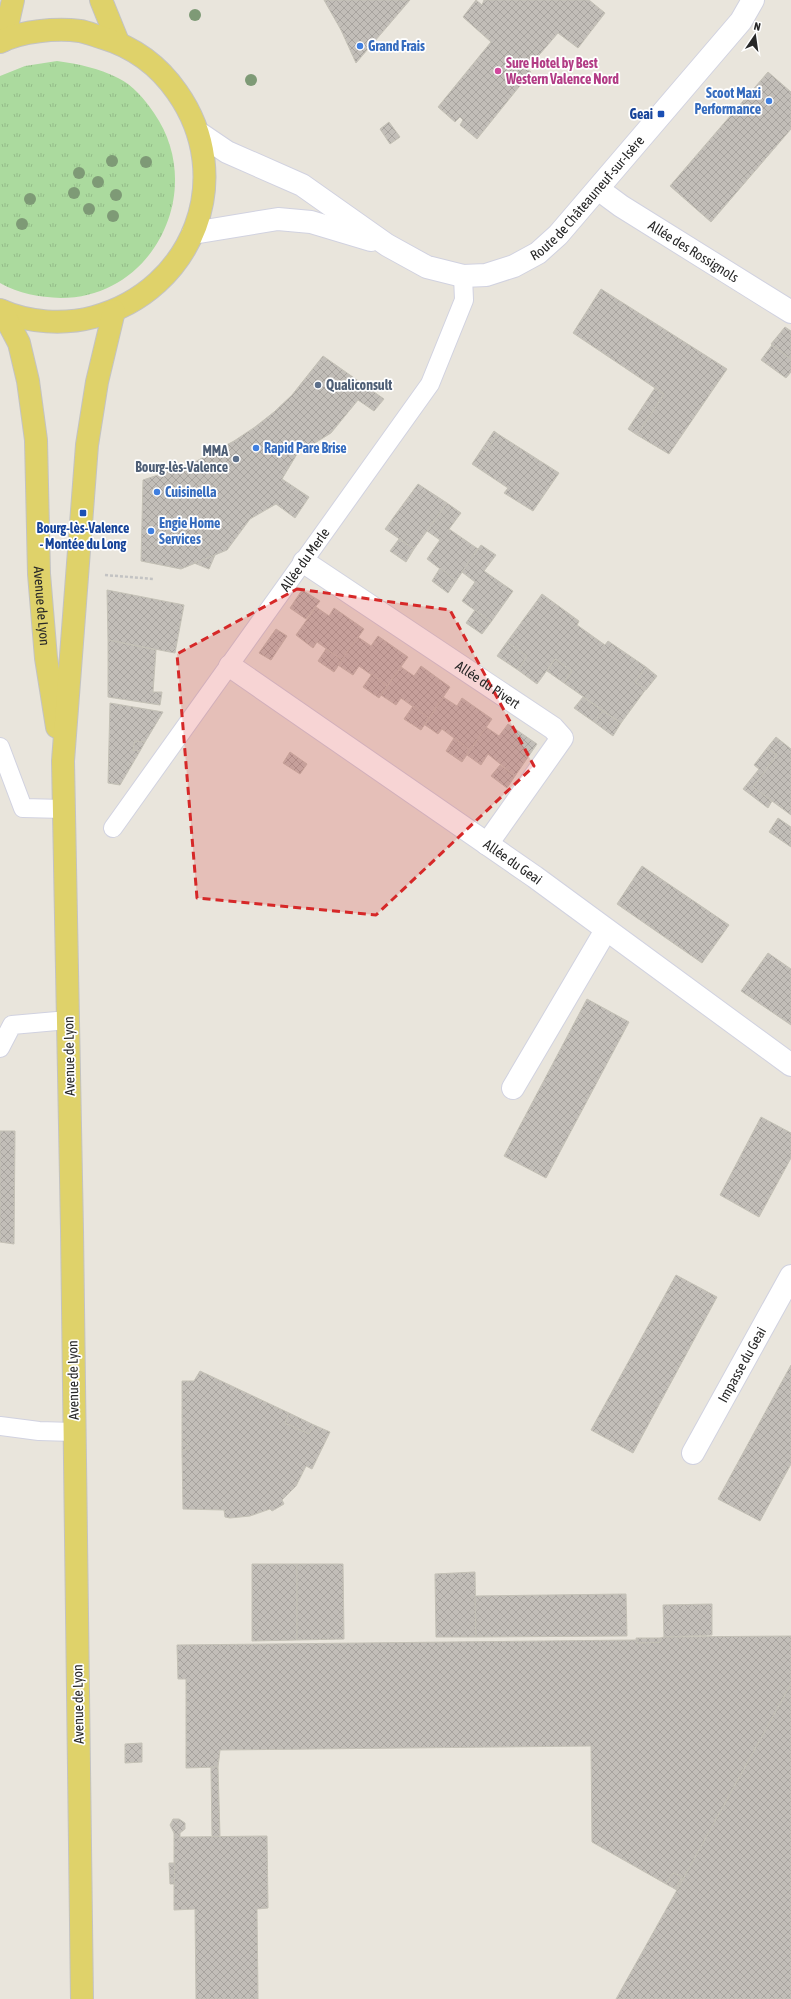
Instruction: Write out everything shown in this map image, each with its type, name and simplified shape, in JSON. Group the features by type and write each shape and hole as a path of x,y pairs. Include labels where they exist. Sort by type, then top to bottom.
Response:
{"main road":[{"path":"1,310 38,321 77,321 114,311 147,293 174,266 193,233 203,200 204,173 198,133 186,104 168,79 145,58 118,42 80,31 42,31 2,41 13,0"},
{"path":"101,0 118,42"},
{"name":"Avenue de Lyon","path":"1,310 19,343 28,381 32,410 36,440 39,574 43,629 63,761"},
{"name":"Avenue de Lyon","path":"82,1999 63,761 87,446 97,382 114,311"}],"street":[{"name":"Route de Châteauneuf-sur-Isère","path":"198,133 227,152 302,185 387,245 427,267 463,276 486,275 514,266 538,253 558,235 741,21 753,0"},
{"name":"Route de Châteauneuf-sur-Isère","path":"741,21 769,0"},
{"name":"Allée des Rossignols","path":"598,189 621,206 791,312"},
{"name":"Route de Châteauneuf-sur-Isère","path":"193,233 278,219 311,222 387,245"},
{"name":"Allée du Pivert","path":"304,562 553,728 562,738 487,844"},
{"name":"Allée du Geai","path":"230,666 487,844 791,1065"},
{"path":"513,1088 606,930"},
{"name":"Impasse du Geai","path":"693,1453 791,1276"}],"lane":[{"name":"Allée du Merle","path":"112,828 230,666 430,384 464,300 463,276"},
{"path":"0,747 23,808 64,809"},
{"path":"0,1048 12,1025 68,1020"},
{"path":"0,1426 39,1431 74,1432"}],"highlighted area":[{"path":"297,589 450,610 534,766 376,915 197,898 177,654"}],"green space":[{"path":"57,61 96,69 123,81 134,89 154,113 169,143 175,174 172,205 162,234 145,260 122,280 94,293 61,298 29,294 14,290 0,283 0,76 25,66"}],"building":[{"name":"Grand Frais","path":"324,0 410,0 356,63 341,30"},
{"name":"Sure Hotel by Best Western Valence Nord","path":"476,0 482,5 484,0 589,0 605,13 578,48 558,33 527,69 531,72 477,139 460,125 463,120 460,117 455,122 438,107 491,42 463,17"},
{"path":"768,72 791,92 791,129 711,222 670,186"},
{"path":"389,122 400,137 390,144 380,129"},
{"path":"601,289 727,369 669,454 637,435 664,394 573,333"},
{"path":"785,327 791,331 791,359 771,344"},
{"path":"772,345 791,359 791,372 786,378 761,360"},
{"path":"323,356 384,399 374,411 358,400 331,433 297,454 282,479 309,497 295,518 276,504 250,519 227,550 181,569 141,561 143,480 191,464 234,441 255,427 292,395"},
{"path":"655,388 664,394 637,435 628,429"},
{"path":"494,431 498,434 486,451 482,449"},
{"path":"498,434 559,473 533,511 504,493 508,488 472,464 482,449 486,451"},
{"path":"418,484 447,503 414,549 385,529"},
{"path":"447,503 461,513 449,529 478,549 456,581 427,559 440,540 427,531"},
{"path":"399,539 414,549 406,562 390,551"},
{"path":"481,545 496,555 484,571 513,591 491,622 462,601 475,582 462,572"},
{"path":"215,555 209,569 194,563"},
{"path":"440,568 456,581 448,593 432,581"},
{"path":"107,590 184,605 175,653 108,640"},
{"path":"302,590 320,601 306,619 290,608"},
{"path":"542,594 579,621 577,625 605,645 608,641 646,667 635,682 646,689 621,723 564,683 572,671 555,659 537,684 518,670 527,656 507,642"},
{"path":"316,607 329,616 334,608 364,629 342,660 317,642 313,648 296,635"},
{"path":"475,610 491,622 482,634 466,623"},
{"path":"276,629 287,636 271,660 259,653"},
{"path":"378,636 408,657 387,686 359,666 353,675 338,665 358,637 371,646"},
{"path":"108,640 156,650 153,692 162,692 160,705 108,697"},
{"path":"507,642 527,656 518,670 497,656"},
{"path":"326,649 342,660 334,672 318,661"},
{"path":"555,659 572,671 564,683 547,671"},
{"path":"421,666 450,687 429,718 401,698 396,705 381,695 401,667 414,676"},
{"path":"646,667 657,676 646,690 635,682"},
{"path":"372,674 387,686 379,698 363,687"},
{"path":"443,697 457,706 462,698 492,719 470,750 442,729 438,734 425,725"},
{"path":"583,697 603,711 594,722 574,708"},
{"path":"110,703 163,712 145,742 135,741 133,750 140,751 120,785 108,783"},
{"path":"413,706 429,718 421,730 404,719"},
{"path":"603,711 621,723 613,736 594,722"},
{"path":"508,724 537,744 515,776 488,754 481,765 467,755 486,727 499,736"},
{"path":"776,737 791,749 791,815 753,787 777,755 767,748"},
{"path":"454,738 470,750 462,762 446,751"},
{"path":"135,741 145,742 140,751 133,750"},
{"path":"767,748 777,755 753,787 772,801 768,808 743,789 759,769 754,765"},
{"path":"290,752 307,764 300,774 283,763"},
{"path":"500,765 515,776 507,788 491,776"},
{"path":"778,818 791,827 791,847 769,832"},
{"path":"642,866 729,925 702,963 617,904"},
{"path":"768,953 791,969 791,1025 741,991"},
{"path":"587,999 629,1022 546,1178 504,1156"},
{"path":"761,1117 791,1133 791,1158 759,1217 720,1195"},
{"path":"0,1131 15,1131 14,1244 0,1242"},
{"path":"676,1275 717,1297 633,1453 591,1430"},
{"path":"791,1365 791,1464 760,1521 718,1499"},
{"path":"200,1371 289,1413 285,1423 309,1434 314,1425 330,1432 312,1469 306,1466 296,1486 282,1500 284,1504 272,1511 270,1509 250,1516 230,1518 225,1517 224,1510 183,1509 182,1451 190,1447 182,1440 182,1381 194,1381"},
{"path":"289,1413 314,1425 309,1434 285,1423"},
{"path":"182,1440 190,1447 182,1451"},
{"path":"252,1564 297,1564 297,1640 252,1641"},
{"path":"297,1564 343,1564 344,1639 297,1640"},
{"path":"475,1572 476,1637 436,1637 435,1574"},
{"path":"626,1594 627,1636 476,1637 475,1596"},
{"path":"712,1604 712,1635 664,1637 663,1605"},
{"path":"791,1636 791,1684 677,1890 675,1889 682,1877 673,1873 666,1884 592,1842 591,1746 220,1750 218,1767 186,1768 186,1679 178,1679 177,1645 636,1640 637,1643 660,1642 660,1638 664,1637"},
{"path":"636,1638 660,1638 660,1642 637,1643"},
{"path":"791,1684 791,1999 616,1999 677,1890"},
{"path":"142,1743 142,1762 125,1763 125,1744"},
{"path":"211,1767 218,1767 220,1836 212,1837"},
{"path":"173,1819 179,1819 185,1823 185,1829 180,1833 180,1837 267,1836 268,1908 257,1909 258,1999 196,1999 195,1909 174,1910 174,1833 170,1825"},
{"path":"169,1863 175,1863 174,1884 170,1884"},
{"path":"673,1873 682,1877 675,1889 666,1884"}],"place":[{"name":"Grand Frais","path":"360,46"},
{"name":"Sure Hotel by Best Western Valence Nord","path":"498,71"},
{"name":"Scoot Maxi Performance","path":"769,101"},
{"name":"Geai","path":"661,114"},
{"name":"Qualiconsult","path":"318,385"},
{"name":"Rapid Pare Brise","path":"256,448"},
{"name":"MMA Bourg-lès-Valence","path":"236,459"},
{"name":"Cuisinella","path":"157,492"},
{"name":"Bourg-lès-Valence - Montée du Long","path":"83,513"},
{"name":"Engie Home Services","path":"151,531"}]}
